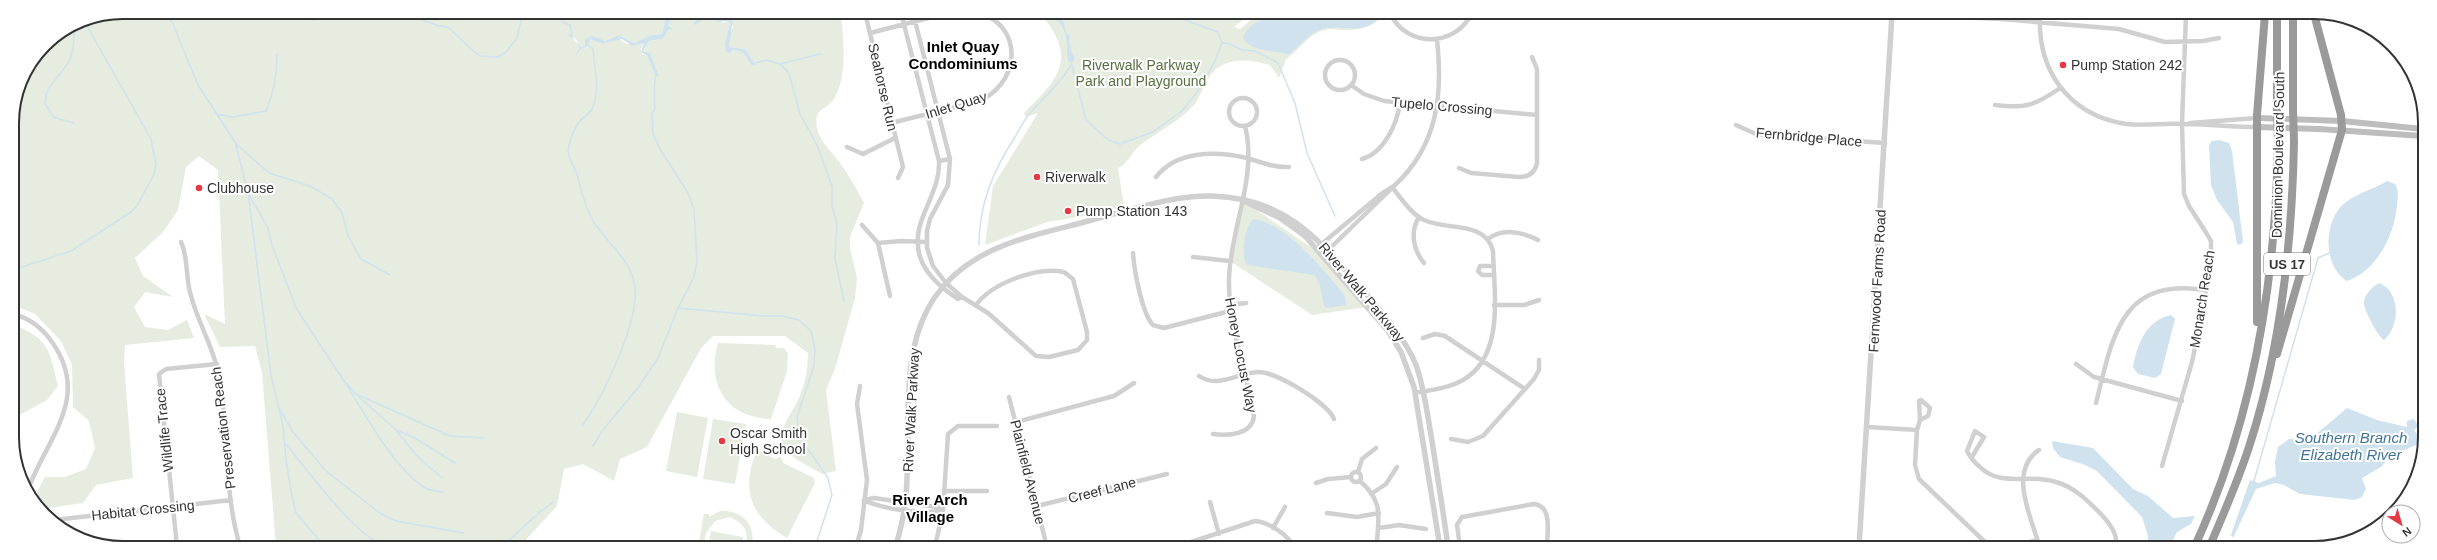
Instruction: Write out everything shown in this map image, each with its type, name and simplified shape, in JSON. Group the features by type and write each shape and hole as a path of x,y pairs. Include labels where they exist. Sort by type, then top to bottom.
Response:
{"highway":[{"path":"2257,347 2257,118 2265,19"},
{"name":"Dominion Boulevard South","path":"2197,541 2231,452 2249,387 2272,254 2278,142 2277,19"},
{"name":"Dominion Boulevard South","path":"2212,541 2238,477 2267,383 2285,283 2292,209 2294,142 2293,19"},
{"path":"2267,383 2342,130 2342,121 2315,19"}],"main road":[{"path":"2257,118 2342,121 2418,129"},
{"path":"2257,127 2342,130 2418,136"}],"street":[{"name":"Seahorse Run","path":"866,19 903,167 898,178"},
{"path":"903,19 939,160 937,182 923,216 919,241 920,258 925,268 942,288 958,299 962,297"},
{"path":"870,33 923,19"},
{"name":"Inlet Quay","path":"891,123 985,99 1000,87 1010,70 1011,51 1005,33 992,19"},
{"path":"1393,19 1407,34 1424,40 1437,39 1459,30 1467,19"},
{"name":"Fernwood Farms Road","path":"1859,541 1868,427 1892,19"},
{"path":"1996,19 2119,29 2160,41 2184,42 2220,38"},
{"path":"2039,19 2043,54 2060,88 2085,110 2112,120 2143,124 2257,127"},
{"name":"Monarch Reach","path":"2162,466 2182,401 2206,290 2212,254 2211,241 2189,206 2184,194 2182,124 2186,19"},
{"path":"915,21 950,159 948,184 930,219 926,242 933,266 946,283 962,297 976,305 1033,354 1041,357 1078,350 1087,340 1087,332 1072,279 1064,272 1032,274 1016,278 996,288 976,305"},
{"path":"1317,248 1392,187 1409,169 1422,148 1433,124 1437,106 1440,74 1437,39"},
{"path":"1459,168 1471,173 1524,177 1531,174 1537,163 1537,69 1532,57"},
{"path":"1338,60 1345,60 1351,64 1354,71 1351,85 1338,90 1331,88 1326,82 1324,75 1326,68 1338,60"},
{"name":"Tupelo Crossing","path":"1351,85 1373,98 1400,103 1537,115"},
{"path":"1995,105 2014,107 2030,105 2037,103 2060,88"},
{"path":"1237,99 1249,100 1257,108 1255,120 1245,126 1234,124 1228,114 1232,102 1237,99"},
{"path":"1362,159 1376,152 1387,138 1396,120 1400,103"},
{"path":"2182,124 2257,118"},
{"name":"Fernbridge Place","path":"1736,125 1756,134 1885,143"},
{"name":"Honey Locust Way","path":"1213,434 1234,434 1245,430 1252,424 1254,414 1229,304 1230,261 1242,200 1248,158 1248,140 1245,126"},
{"name":"Seahorse Run","path":"847,148 863,154 895,138"},
{"path":"1156,177 1166,166 1191,156 1213,154 1248,158 1274,166 1289,166"},
{"path":"939,160 950,159"},
{"path":"1392,187 1419,217 1445,227 1477,231 1488,239 1493,251 1493,340 1483,361 1474,372 1462,381 1415,393"},
{"path":"1323,255 1386,196 1392,187"},
{"name":"River Walk Parkway","path":"897,541 906,510 912,357 921,322 946,283 967,263 991,249 1011,242 1180,198 1211,196 1252,201 1281,212 1298,223 1328,250 1399,333 1416,365 1423,392 1447,541"},
{"name":"River Walk Parkway","path":"1242,200 1291,225 1317,248 1395,342 1410,370 1439,541"},
{"path":"1419,217 1413,233 1417,253 1424,263"},
{"path":"862,225 878,243 890,296"},
{"path":"1488,239 1495,234 1505,232 1523,234 1538,240"},
{"name":"Preservation Reach","path":"180,242 186,257 191,296 217,364 233,520 239,541"},
{"path":"878,243 926,242"},
{"path":"1133,253 1134,266 1147,318 1153,326 1164,328 1230,311"},
{"path":"1193,257 1230,261"},
{"path":"1494,266 1483,266 1478,270 1482,275 1494,275"},
{"path":"2096,403 2117,329 2137,303 2149,295 2171,288 2206,290"},
{"path":"1494,305 1524,305 1539,300"},
{"path":"1229,304 1246,303"},
{"path":"19,316 41,329 58,352 67,383 65,410 61,414 59,426 31,485"},
{"path":"1423,338 1435,334 1445,336 1525,389"},
{"path":"1451,439 1468,442 1483,436 1537,374 1539,360"},
{"name":"Wildlife Trace","path":"175,541 159,374 166,369 217,364"},
{"path":"2076,364 2088,374 2102,380 2182,401"},
{"path":"1199,376 1213,382 1259,372 1273,374 1324,405 1334,419"},
{"path":"1016,422 1114,396 1134,383"},
{"path":"858,541 861,530 867,471 858,404 860,386"},
{"name":"Plainfield Avenue","path":"1009,396 1046,541"},
{"path":"1920,420 1917,430 1915,465 1919,479 1984,541"},
{"path":"936,541 943,510 948,434 958,426 997,426"},
{"path":"1868,427 1917,430"},
{"path":"1972,457 1984,437 1975,431 1968,446 1969,454 1987,474 1994,478 2049,480 2076,491 2110,524 2116,536 2116,541"},
{"path":"1316,483 1328,479 1351,477 1353,474 1358,472 1362,459 1376,448"},
{"path":"2033,541 2037,540 2023,488 2023,479 2026,462 2039,450"},
{"path":"1371,494 1386,484 1397,467"},
{"path":"1358,472 1362,477 1360,480 1371,494 1379,513 1378,541"},
{"name":"Creef Lane","path":"1037,506 1167,474"},
{"path":"1351,477 1355,482 1360,480"},
{"path":"945,491 987,491"},
{"path":"864,500 874,498 906,502 943,510"},
{"name":"Habitat Crossing","path":"62,521 232,500"},
{"path":"864,500 873,505 906,510 943,510"},
{"path":"1210,502 1218,534"},
{"path":"1459,541 1457,525 1462,517 1534,504 1542,506 1546,512 1547,541"},
{"path":"1273,528 1285,507"},
{"path":"1327,513 1357,517 1379,513"},
{"path":"1196,541 1251,521 1259,522 1273,528 1289,538 1291,541"},
{"path":"1379,528 1399,525 1426,529"}],"green space":[{"path":"123,19 666,19 662,34 651,35 634,43 619,35 605,41 588,37 585,46 581,47 575,38 569,36 578,47 579,50 577,55 581,49 588,46 590,38 602,44 619,39 627,44 644,43 641,49 642,54 647,56 655,75 658,77 650,53 643,51 649,41 657,40 669,29 673,29 668,25 672,19 700,19 698,21 702,19 715,19 723,23 728,21 730,23 725,43 730,54 733,50 740,52 744,54 751,65 756,65 745,49 729,47 729,37 733,27 730,19 841,19 844,56 842,77 835,97 829,105 819,112 816,121 821,138 845,170 864,203 850,237 850,248 857,278 855,298 835,369 826,390 836,471 822,474 789,454 783,444 783,430 785,423 799,398 804,381 808,353 785,336 713,336 701,348 647,447 620,459 614,481 583,464 564,469 557,506 525,541 276,541 262,372 255,346 220,347 204,314 225,324 218,170 199,156 186,167 178,210 163,232 135,258 143,276 173,297 145,292 134,307 145,327 168,330 187,320 194,338 125,345 124,363 133,478 96,485 83,503 48,508 38,496 37,492 45,477 65,477 86,469 95,448 89,421 73,407 72,365 61,341 35,314 19,307 19,117 21,103 27,83 33,71 45,55 71,33 90,25 110,20"},
{"name":"Riverwalk Parkway Park and Playground","path":"1044,19 1244,19 1234,27 1240,29 1252,19 1379,19 1362,28 1350,30 1327,29 1319,32 1309,38 1286,59 1279,78 1270,65 1252,61 1234,61 1219,67 1206,82 1198,99 1191,108 1139,146 1126,162 1118,168 1124,206 1091,215 1047,222 985,245 993,186 1038,113 1026,117 1024,113 1047,89 1060,66 1061,55 1059,43 1052,29"},
{"path":"1242,200 1315,250 1367,307 1312,315 1230,261"},
{"path":"19,327 34,335 41,341 50,354 58,386 47,400 19,415"},
{"path":"718,343 775,345 776,348 784,348 788,354 787,371 771,419 755,417 742,412 731,405 723,396 718,385 715,372 715,358"},
{"path":"677,412 708,418 697,477 666,471"},
{"path":"713,419 746,424 735,484 703,479"},
{"path":"757,450 775,459 781,457 783,463 814,478 815,483 787,538 765,521 757,511 752,501 749,478"},
{"path":"720,511 728,511 741,516 746,520 752,531 753,541 747,541 746,532 742,525 730,517 715,521 706,533 705,541 699,541 704,514 709,514 709,517"},
{"path":"711,531 743,537 743,541 709,541"}],"water":[{"path":"672,19 668,25 674,30 669,29 662,39 649,41 643,51 650,53 659,77 655,75 647,56 641,52 644,43 632,46 622,39 602,44 590,39 588,46 581,49 574,58 579,49 576,41 581,47 585,46 585,39 592,36 605,41 619,35 634,43 651,35 662,34 665,20"},
{"path":"699,19 704,19 694,25 694,22"},
{"path":"714,19 733,19 729,47 745,49 756,65 751,65 744,54 740,52 733,50 730,54 726,51 725,43 730,23 728,21 718,22"},
{"path":"1054,19 1060,19 1064,23 1066,32 1070,36 1069,49 1075,58 1073,62 1068,61 1066,39 1061,24"},
{"path":"1264,19 1377,19 1370,25 1363,28 1322,29 1309,36 1290,54 1258,48 1251,46 1246,42 1243,38 1247,31 1252,25"},
{"path":"569,33 576,41 569,36"},
{"path":"2220,140 2229,143 2232,151 2243,242 2240,245 2237,244 2233,222 2217,200 2211,185 2209,145 2212,141"},
{"path":"2387,181 2395,184 2398,194 2396,216 2393,228 2375,260 2358,276 2347,281 2339,274 2333,265 2330,254 2328,242 2333,219 2338,210 2346,202"},
{"path":"1253,219 1265,222 1278,229 1304,250 1327,274 1345,296 1346,305 1326,308 1319,283 1314,275 1247,265 1244,255 1244,241 1250,223"},
{"path":"2379,283 2386,287 2391,293 2396,310 2393,327 2384,340 2372,323 2364,306 2364,299 2369,291"},
{"path":"2171,315 2175,319 2161,374 2155,378 2138,374 2133,367 2140,342 2155,322"},
{"name":"Southern Branch Elizabeth River","path":"2347,408 2377,420 2407,427 2407,421 2414,419 2418,426 2414,430 2418,434 2418,444 2391,456 2381,467 2362,478 2366,489 2362,497 2355,500 2300,494 2284,485 2275,483 2256,489 2233,538 2231,535 2250,480 2259,483 2276,476 2275,461 2278,447 2289,439 2313,437"},
{"path":"2052,441 2093,448 2133,489 2148,496 2173,518 2195,516 2191,524 2177,532 2172,541 2148,541 2148,536 2142,517 2097,471 2085,465 2060,457 2053,448"}],"waterway":[{"path":"168,19 172,22 198,85 235,142 248,192 271,375 283,426 286,461 292,496 296,513 320,541"},
{"path":"312,20 320,19"},
{"path":"420,19 439,26 448,27 480,56 498,57 506,52 517,38 521,19"},
{"path":"561,19 562,22 570,25 572,36"},
{"path":"1071,61 1086,120 1108,140 1120,144 1153,132 1182,111 1198,91 1215,61 1222,43 1218,32 1182,19"},
{"path":"19,268 71,251 131,212 137,206 154,174 156,165 151,139 87,26"},
{"path":"74,123 53,117 45,103 46,96 51,85 69,61 74,42 75,31"},
{"path":"1223,43 1230,44 1242,50 1255,51 1278,63 1295,103 1307,153 1335,216"},
{"path":"582,426 601,396 620,354 633,312 635,293 633,278 630,270 590,215 568,152 573,133 579,122 592,109 595,102 597,87 593,49 588,45"},
{"path":"1070,45 1071,53"},
{"path":"217,114 232,117 266,111 274,84 277,54"},
{"path":"756,63 767,60 780,64 820,54"},
{"path":"780,64 789,73 800,114 817,145 832,186 832,207 837,224 835,259 844,301"},
{"path":"979,245 985,202 1000,162 1029,114 1057,84 1071,65"},
{"path":"593,446 602,431 637,389 658,358 678,308 694,277 697,261 694,209 688,193 660,149 653,134 652,113 655,110 654,92 656,75"},
{"path":"235,143 269,173 310,186 332,199 342,213 348,236 361,259 390,275"},
{"path":"248,193 268,228 272,245 296,308 344,381 356,394 450,436 483,438"},
{"path":"2254,481 2318,258 2329,253"},
{"path":"678,308 765,316 782,316 799,320 811,331 815,349 814,366 797,417 799,436 828,478 832,495 817,541"},
{"path":"346,384 381,440 402,468 425,488 443,492"},
{"path":"358,396 396,430 416,455 442,478"},
{"path":"280,410 293,432 326,471 381,514 396,521 464,533"},
{"path":"396,430 413,437 455,463"},
{"path":"285,443 331,500 358,528 375,541"},
{"path":"508,541 553,502"}],"place":[{"name":"Pump Station 242","path":"2063,65"},
{"name":"Riverwalk","path":"1037,177"},
{"name":"Clubhouse","path":"199,188"},
{"name":"Pump Station 143","path":"1068,211"},
{"name":"Oscar Smith High School","path":"722,441"}],"district":[{"name":"Inlet Quay Condominiums","path":"963,56"},
{"name":"River Arch Village","path":"930,508"}]}
